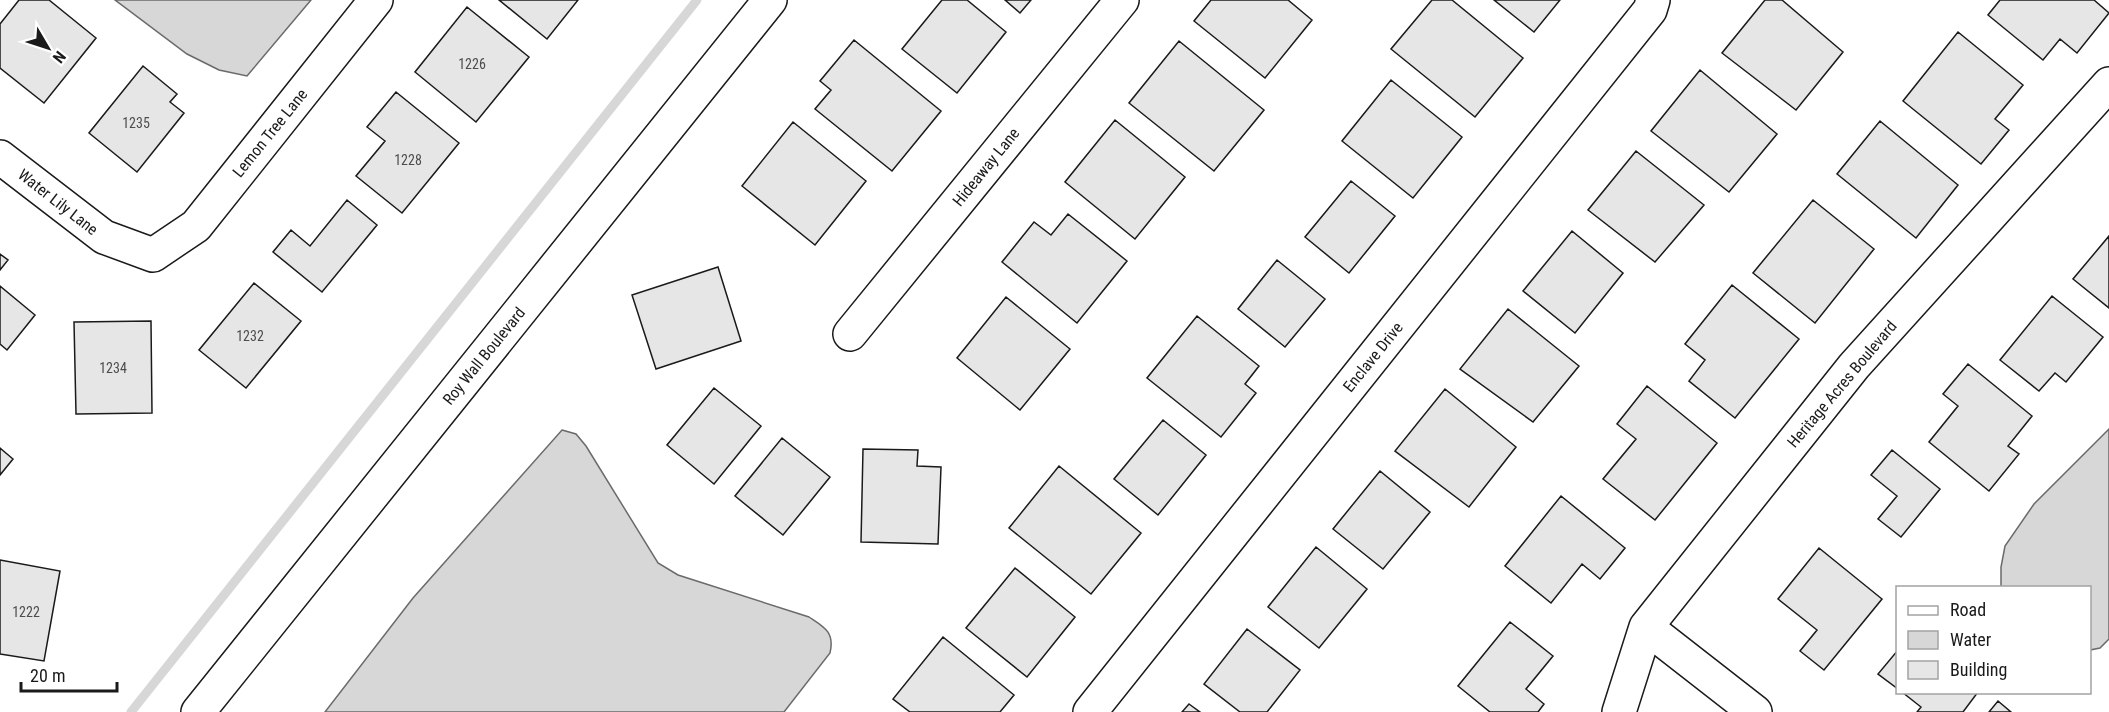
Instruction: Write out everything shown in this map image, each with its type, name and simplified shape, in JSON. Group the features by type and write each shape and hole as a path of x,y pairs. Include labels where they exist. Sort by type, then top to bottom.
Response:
{"street":[{"name":"Lemon Tree Lane","path":"153,255 196,226 376,0"},
{"name":"Roy Wall Boulevard","path":"198,712 770,0"},
{"name":"Hideaway Lane","path":"850,334 1122,0"},
{"name":"Enclave Drive","path":"1090,712 1650,10 1653,0"},
{"name":"Heritage Acres Boulevard","path":"1619,712 1646,627 1854,366 2109,84"},
{"name":"Water Lily Lane","path":"0,157 104,237 153,255"},
{"path":"1646,627 1755,712"}],"water":[{"path":"115,0 311,0 247,76 219,70 187,54"},
{"path":"2109,429 2109,639 2100,648 2091,650 2091,586 2001,586 2001,567 2005,546 2034,504"},
{"path":"562,430 576,434 586,446 658,563 678,575 809,617 827,631 831,640 830,653 784,712 325,712 413,598"}],"building":[{"path":"19,0 49,0 96,38 44,103 0,68 0,24"},
{"path":"499,0 578,0 547,39"},
{"path":"942,0 967,0 1006,32 957,93 902,49"},
{"path":"1005,0 1031,0 1020,13"},
{"path":"1211,0 1288,0 1312,20 1265,78 1194,21"},
{"path":"1432,0 1452,0 1523,58 1475,117 1391,49"},
{"path":"1494,0 1560,0 1534,32"},
{"path":"1765,0 1782,0 1843,52 1796,110 1722,53"},
{"path":"2000,0 2094,0 2109,13 2077,53 2060,39 2043,60 1988,15"},
{"path":"467,7 529,57 476,122 415,72"},
{"path":"1958,32 2023,85 1995,119 2009,130 1981,164 1903,101"},
{"path":"854,40 941,111 892,171 815,109 831,90 820,81"},
{"path":"1179,41 1264,110 1214,171 1129,103"},
{"path":"143,66 177,94 170,102 184,113 137,172 89,133"},
{"path":"1700,70 1777,134 1729,192 1651,131"},
{"path":"1391,80 1462,137 1413,198 1342,141"},
{"path":"396,92 459,143 402,213 356,176 385,141 367,127"},
{"path":"1115,120 1185,177 1135,239 1065,182"},
{"path":"1880,121 1958,185 1916,238 1837,174"},
{"path":"793,122 866,181 815,245 742,186"},
{"path":"1636,151 1704,205 1655,262 1588,210"},
{"path":"1351,181 1395,216 1349,273 1305,237"},
{"path":"347,200 377,225 322,292 273,252 291,230 310,246"},
{"path":"1813,200 1874,249 1815,323 1753,273"},
{"path":"1068,214 1127,261 1077,323 1002,262 1034,222 1051,235"},
{"path":"1572,231 1623,273 1575,333 1523,291"},
{"path":"2109,236 2109,308 2073,279"},
{"path":"0,254 8,260 0,270"},
{"path":"1277,260 1325,299 1285,347 1238,309"},
{"path":"718,267 741,341 656,369 632,295"},
{"path":"254,283 301,321 246,388 199,350"},
{"path":"1732,285 1799,339 1735,418 1689,381 1705,360 1685,344"},
{"path":"0,286 35,315 7,350 0,344"},
{"path":"2052,296 2103,337 2066,382 2055,373 2039,391 2000,360"},
{"path":"1006,297 1070,349 1020,410 957,358"},
{"path":"1508,309 1579,366 1533,422 1460,369"},
{"path":"1197,316 1259,366 1245,384 1256,393 1221,437 1147,378"},
{"path":"151,321 152,413 76,414 74,322"},
{"path":"1968,364 2032,416 2008,446 2019,454 1989,491 1929,442 1958,406 1943,394"},
{"path":"1647,386 1717,443 1655,520 1603,479 1636,439 1617,424"},
{"path":"714,388 761,426 714,484 667,445"},
{"path":"1445,389 1516,447 1469,507 1395,451"},
{"path":"1163,420 1206,455 1158,515 1114,479"},
{"path":"782,438 830,477 783,535 735,496"},
{"path":"0,448 13,459 0,475"},
{"path":"863,449 918,450 917,466 941,467 938,544 861,542"},
{"path":"1892,450 1940,489 1901,537 1878,519 1897,496 1871,475"},
{"path":"1059,466 1141,533 1091,594 1009,528"},
{"path":"1380,471 1430,512 1383,569 1333,529"},
{"path":"1561,496 1625,548 1600,579 1582,564 1551,603 1505,566"},
{"path":"1316,547 1367,589 1319,648 1268,607"},
{"path":"1819,548 1882,599 1824,670 1800,651 1817,630 1778,599"},
{"path":"0,560 60,571 44,661 0,654"},
{"path":"1015,568 1075,617 1027,677 966,628"},
{"path":"1510,622 1553,656 1526,689 1544,704 1538,712 1490,712 1458,686"},
{"path":"1247,629 1300,670 1267,712 1240,712 1204,684"},
{"path":"943,637 1014,695 1000,712 910,712 893,699"},
{"path":"1896,652 1896,688 1878,674"},
{"path":"1905,694 1976,694 1963,712 1917,712 1921,707"},
{"path":"1998,701 2011,712 1989,712"},
{"path":"1189,704 1200,712 1182,712"}],"waterway":[{"path":"131,712 697,0"}]}
